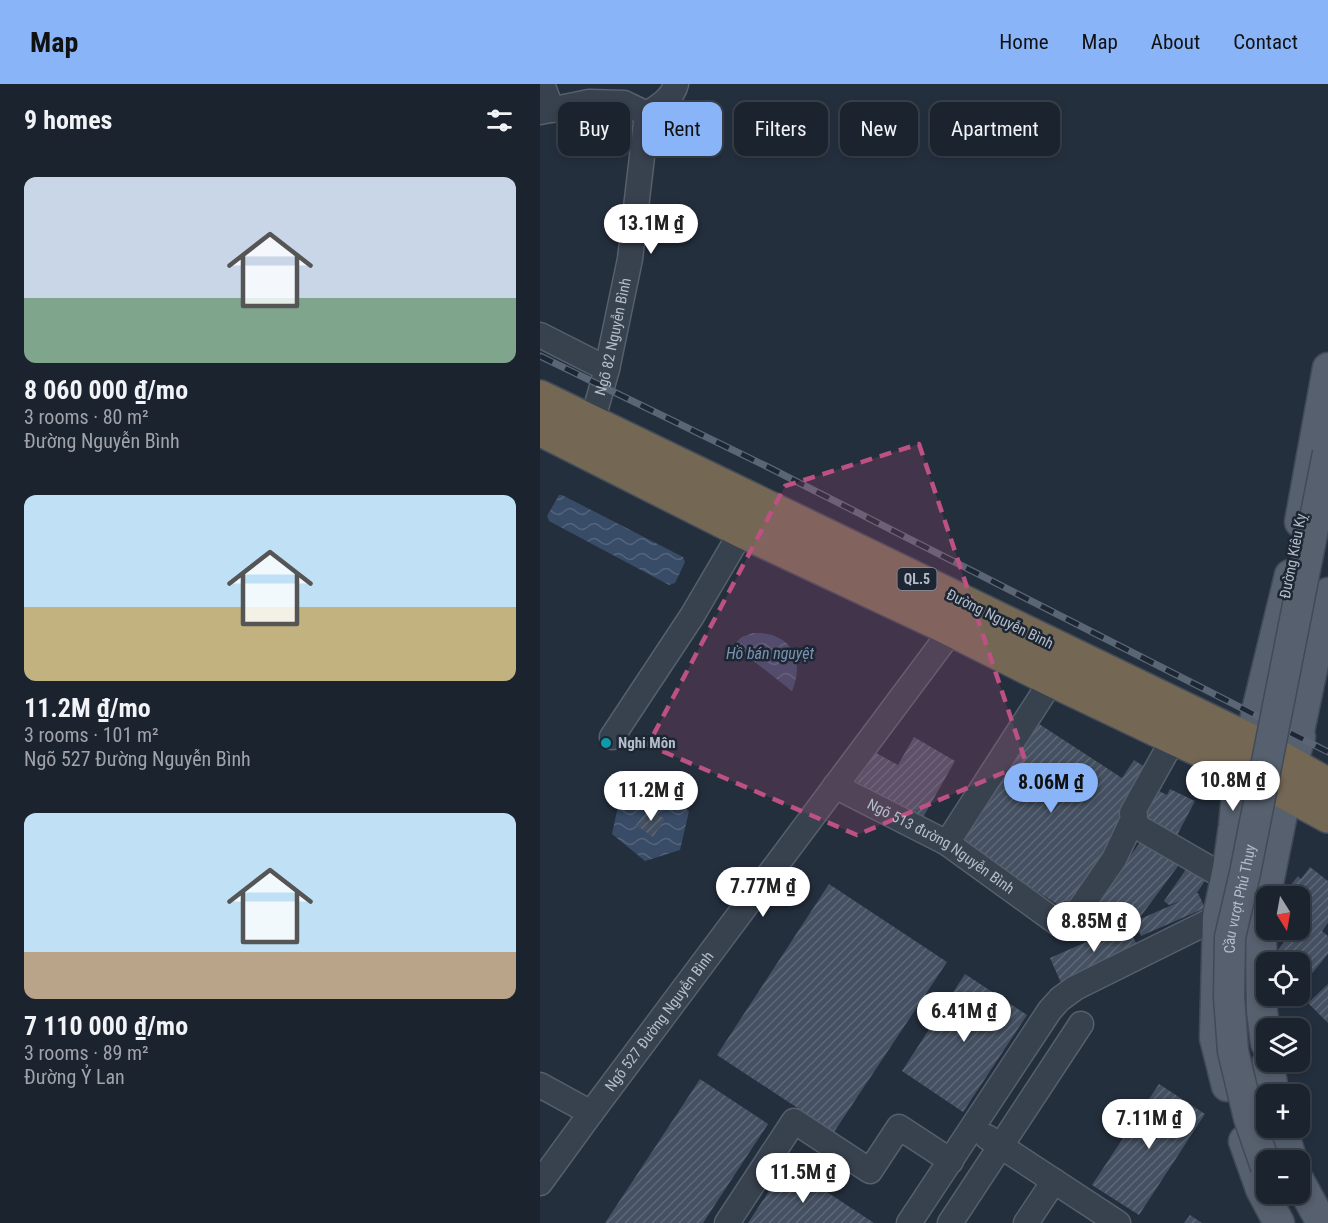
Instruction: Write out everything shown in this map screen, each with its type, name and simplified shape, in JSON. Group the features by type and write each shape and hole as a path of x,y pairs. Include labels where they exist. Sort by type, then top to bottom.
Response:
{"highway":[{"name":"Đường Nguyễn Bình","path":"540,397 1247,755 1289,779 1328,816"},
{"name":"Đường Nguyễn Bình","path":"540,429 742,531 1174,738 1247,755"},
{"name":"Đường Nguyễn Bình","path":"1289,779 1328,785"}],"main road":[{"name":"Đường Kiêu Kỵ","path":"1280,1223 1261,1189 1238,1123 1215,1038 1218,917 1226,878 1237,796 1287,589 1328,368"},
{"name":"Cầu vượt Phú Thụy","path":"1260,1150 1249,1118 1233,1051 1229,998 1230,937 1248,861 1328,453"},
{"path":"1263,1018 1261,940 1264,903 1328,593"},
{"path":"1310,1201 1322,1223"},
{"path":"1284,1204 1294,1223"}],"street":[{"path":"542,84 546,111 589,102 601,102 624,103 642,112"},
{"path":"665,102 675,89 676,84"},
{"name":"Ngõ 82 Nguyễn Bình","path":"592,422 607,369 630,259 642,156"},
{"path":"540,335 607,369"},
{"path":"612,737 692,616 742,531"},
{"name":"Ngõ 527 Đường Nguyễn Bình","path":"540,1183 952,630"},
{"path":"947,843 1052,680"},
{"name":"Ngõ 513 đường Nguyễn Bình","path":"835,786 947,843 1059,924 1067,913 1074,917 1114,859 1135,815 1132,813 1174,738"},
{"path":"1131,824 1226,878"},
{"path":"909,1223 1050,1010 1060,999 1075,988 1218,917"},
{"path":"950,1223 1081,1024"},
{"path":"540,1085 591,1113"},
{"path":"727,1223 794,1121 870,1171 899,1127 951,1161"},
{"path":"973,1128 1118,1223"},
{"path":"1026,1223 1054,1181"}],"highlighted area":[{"path":"919,444 1026,763 857,835 648,745 785,486"}],"water":[{"path":"559,495 683,557 685,562 675,583 669,585 549,521 547,516"},
{"name":"Hồ bán nguyệt","path":"753,633 776,637 791,649 797,668 792,691 733,645 742,637"},
{"path":"656,785 689,811 680,850 645,861 612,834 620,797","holes":["649,808 665,819 653,836 637,825"]}],"building":[{"path":"1030,718 1122,778 1134,760 1151,771 1131,817 1069,912 953,837"},
{"path":"914,737 955,761 922,819 852,779 869,749 898,765"},
{"path":"1153,788 1167,795 1170,789 1195,801 1174,841 1136,821"},
{"path":"649,808 665,819 653,837 636,825"},
{"path":"1145,836 1181,862 1138,920 1181,901 1169,905 1164,901 1189,865 1207,878 1196,894 1198,893 1205,908 1141,936 1134,921 1092,936 1078,926"},
{"path":"1310,867 1328,881 1328,923 1322,931 1328,936 1328,954 1310,976 1310,952 1276,952 1286,940 1310,940 1310,886 1290,886 1298,876 1301,879"},
{"path":"829,884 947,962 834,1132 717,1055"},
{"path":"1127,924 1138,947 1061,983 1050,958"},
{"path":"965,974 1027,1015 963,1112 902,1071"},
{"path":"1328,984 1328,1023 1310,1005 1310,1001"},
{"path":"700,1079 768,1124 703,1223 605,1223"},
{"path":"1159,1084 1205,1114 1139,1215 1092,1185"},
{"path":"786,1165 874,1223 748,1223"},
{"path":"1190,1215 1202,1223 1184,1223"}],"railway":[{"path":"540,356 768,467 1328,752"}],"place":[{"name":"Nghi Môn","path":"606,743"}]}
